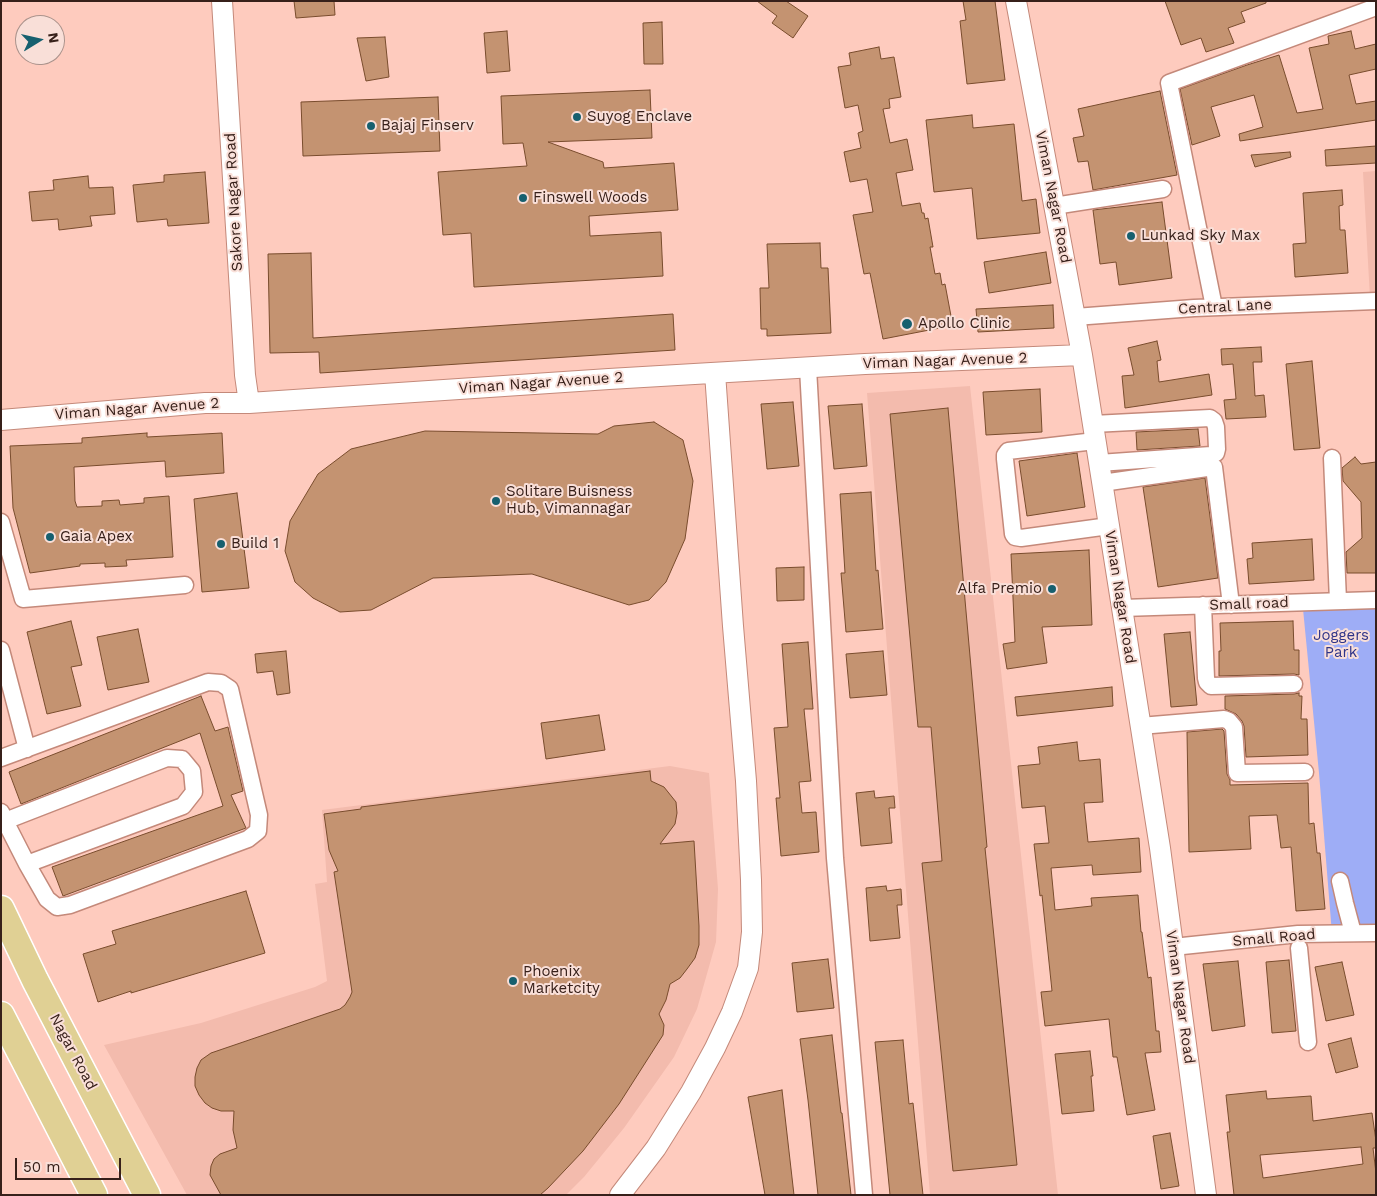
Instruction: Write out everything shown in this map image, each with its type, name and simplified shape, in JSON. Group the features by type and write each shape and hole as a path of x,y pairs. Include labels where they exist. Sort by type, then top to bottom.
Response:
{"highway":[{"name":"Nagar Road","path":"1,909 35,980 147,1195"},
{"path":"1,1015 94,1195"}],"street":[{"name":"Sakore Nagar Road","path":"222,1 238,276 245,375 249,403"},
{"name":"Viman Nagar Road","path":"1016,1 1082,355 1160,848 1206,1195"},
{"path":"1214,307 1169,84 1376,7"},
{"path":"1054,206 1163,189"},
{"name":"Central Lane","path":"1075,317 1214,307 1376,301"},
{"name":"Viman Nagar Avenue 2","path":"1,420 205,403 249,403 599,379 884,363 1082,355"},
{"path":"808,368 835,858 864,1195"},
{"path":"620,1195 656,1148 692,1092 732,1012 748,968 752,932 746,781 715,373"},
{"path":"1099,462 1211,455 1216,453 1217,448 1216,427 1214,421 1210,418 1094,433 1008,451 1005,455 1012,534 1015,537 1022,538 1109,526"},
{"path":"1332,458 1338,601"},
{"path":"1102,483 1214,466 1231,604"},
{"path":"1,522 23,599 185,584"},
{"name":"Small road","path":"1122,608 1376,600"},
{"path":"1203,605 1206,678 1211,686 1294,684"},
{"path":"1,650 26,749"},
{"path":"1,758 208,682 222,683 230,689 259,815 258,831 248,839 70,906 57,907 47,899 27,864 3,817 167,758 182,759 192,771 194,792 184,806 27,864"},
{"path":"1140,726 1229,720 1234,727 1237,773 1305,772"},
{"path":"1340,881 1353,933"},
{"name":"Small Road","path":"1173,947 1291,935 1376,933"},
{"path":"1299,948 1308,1042"}],"shaded area":[{"path":"1376,171 1376,298 1370,298 1363,172"},
{"path":"970,386 1058,1195 930,1195 867,393"},
{"name":"Phoenix Marketcity","path":"670,766 709,773 718,889 716,942 697,1009 674,1057 624,1128 584,1177 566,1195 187,1195 104,1045 201,1023 315,987 327,981 315,884 327,882 322,810"}],"green space":[{"name":"Joggers Park","path":"1376,607 1376,933 1332,934 1303,609"}],"building":[{"path":"294,1 334,1 335,15 296,18"},
{"path":"757,1 786,1 808,16 793,38 772,23 777,16"},
{"path":"963,1 995,1 1005,80 967,84 960,21 966,20"},
{"path":"1165,1 1266,1 1266,3 1241,12 1245,22 1228,28 1234,43 1206,52 1201,38 1181,45"},
{"path":"662,22 663,64 644,64 643,23"},
{"path":"507,31 510,71 487,73 484,33"},
{"path":"1351,31 1355,49 1376,44 1376,69 1349,75 1356,104 1376,101 1376,120 1240,141 1239,134 1263,127 1254,95 1211,107 1220,136 1192,145 1180,89 1279,55 1297,113 1323,109 1309,48 1329,44 1328,36"},
{"path":"385,37 389,77 366,81 357,38"},
{"path":"879,47 881,59 894,57 901,97 889,99 890,108 883,109 890,143 907,139 913,170 896,173 902,206 920,203 925,219 928,218 933,247 930,247 935,274 940,273 942,285 945,284 951,316 948,317 950,326 883,339 870,273 864,274 853,215 873,212 867,179 850,182 844,152 861,148 858,133 863,131 858,105 845,108 838,67 851,65 849,53"},
{"path":"650,90 652,138 548,142 603,162 604,168 674,163 678,210 589,216 590,236 661,232 663,276 474,287 471,233 443,235 438,172 527,166 523,143 503,144 501,96"},
{"path":"1160,91 1177,175 1093,190 1088,161 1078,162 1073,138 1084,136 1078,109"},
{"name":"Bajaj Finserv","path":"438,97 440,151 303,156 301,102"},
{"path":"972,115 973,128 1014,124 1022,201 1036,199 1040,233 977,239 972,188 934,192 926,120"},
{"path":"1376,146 1376,163 1326,166 1325,150"},
{"path":"1290,152 1291,157 1255,167 1251,155"},
{"path":"205,172 209,223 168,226 167,219 137,222 133,185 164,182 164,175"},
{"path":"88,176 89,188 113,187 115,214 90,216 92,226 59,230 58,219 32,221 29,192 54,190 53,180"},
{"path":"1342,190 1343,205 1339,206 1340,230 1345,230 1348,273 1295,277 1293,244 1306,243 1303,193"},
{"name":"Lunkad Sky Max","path":"1162,202 1172,278 1119,285 1116,262 1100,264 1093,210"},
{"path":"820,243 821,268 828,268 831,333 767,336 767,329 761,329 760,288 769,288 767,244"},
{"path":"1046,252 1051,283 989,293 984,262"},
{"path":"311,253 313,338 673,314 675,350 320,373 319,352 270,353 268,254"},
{"path":"1053,305 1054,328 978,332 976,309"},
{"path":"1157,341 1161,360 1157,361 1159,382 1209,374 1212,395 1125,408 1122,376 1134,375 1128,348"},
{"path":"1261,347 1262,362 1253,362 1255,396 1264,395 1266,417 1226,419 1224,400 1236,399 1233,364 1222,365 1221,349"},
{"path":"1312,361 1320,448 1294,450 1286,364"},
{"path":"1040,389 1042,432 986,435 983,392"},
{"path":"793,402 799,466 767,469 761,404"},
{"path":"862,404 867,466 834,469 828,406"},
{"path":"948,408 987,847 985,848 1017,1165 953,1171 922,863 942,861 931,727 918,727 890,414"},
{"name":"Solitare Buisness Hub, Vimannagar","path":"654,422 683,440 693,481 685,539 666,582 649,600 629,605 532,574 433,578 371,610 340,612 313,598 295,582 285,551 290,521 318,474 351,449 425,431 598,434 614,426"},
{"path":"1198,429 1200,446 1137,450 1136,432"},
{"path":"147,433 147,437 222,433 224,473 166,477 165,461 74,467 75,501 77,507 102,506 102,501 119,500 120,505 144,503 144,498 169,496 173,557 126,560 127,566 105,567 105,563 80,564 80,566 30,573 13,508 10,446 82,443 82,438"},
{"path":"1077,453 1085,507 1027,516 1019,461"},
{"path":"1355,457 1361,464 1376,462 1376,573 1347,573 1346,552 1362,538 1361,502 1343,481 1342,468"},
{"path":"1205,478 1218,578 1158,587 1143,487"},
{"path":"871,492 876,571 878,570 883,629 846,632 841,573 845,573 840,494"},
{"name":"Build 1","path":"237,493 249,588 202,592 194,499"},
{"path":"1312,539 1314,580 1249,584 1247,559 1253,558 1252,543"},
{"name":"Alfa Premio","path":"1089,550 1092,625 1042,627 1047,663 1007,669 1003,644 1015,642 1011,554"},
{"path":"804,567 804,600 777,601 776,568"},
{"path":"71,621 82,665 71,667 81,706 47,714 27,632"},
{"path":"1293,621 1294,650 1299,650 1299,675 1219,676 1219,651 1221,651 1220,623"},
{"path":"138,629 149,682 108,690 97,637"},
{"path":"1190,632 1197,705 1171,707 1164,634"},
{"path":"808,642 813,709 804,709 811,781 799,782 802,813 816,812 819,852 781,856 776,798 780,798 774,728 788,727 782,644"},
{"path":"286,651 290,693 277,695 273,671 257,673 255,654"},
{"path":"883,651 887,695 850,698 846,654"},
{"path":"1112,687 1113,706 1017,716 1015,697"},
{"path":"1299,693 1299,696 1302,696 1301,719 1307,719 1308,755 1246,757 1244,726 1236,714 1225,709 1225,696"},
{"path":"201,696 215,731 228,727 243,791 231,795 246,828 63,896 52,867 223,806 200,733 21,804 9,772"},
{"path":"599,715 605,750 546,759 541,723"},
{"path":"1222,729 1224,731 1227,774 1230,785 1308,783 1309,824 1314,823 1317,853 1320,853 1325,909 1296,911 1291,847 1281,848 1277,815 1249,816 1251,849 1189,852 1187,732"},
{"path":"1077,742 1079,761 1100,759 1103,802 1084,803 1088,842 1139,838 1141,872 1093,875 1092,865 1051,868 1055,910 1092,906 1091,898 1138,895 1141,932 1148,978 1151,977 1156,1031 1159,1031 1161,1052 1145,1053 1155,1110 1127,1115 1117,1057 1113,1057 1109,1019 1045,1026 1041,992 1052,991 1042,895 1040,896 1034,844 1049,843 1045,806 1022,808 1018,766 1040,764 1038,747"},
{"name":"Phoenix Marketcity","path":"650,771 651,781 664,787 676,802 675,824 660,844 694,841 699,945 695,958 687,969 680,978 670,984 666,1000 659,1014 664,1025 663,1035 619,1104 583,1151 548,1188 540,1195 221,1195 210,1175 211,1166 214,1159 220,1154 237,1148 233,1130 234,1111 221,1111 212,1108 199,1095 195,1086 195,1077 201,1060 211,1053 340,1009 345,1005 352,992 334,872 338,871 329,850 324,814 361,809 361,807"},
{"path":"874,791 875,798 894,796 895,808 889,808 892,843 861,846 856,793"},
{"path":"886,886 887,891 901,889 902,905 897,905 900,938 870,941 866,888"},
{"path":"246,891 265,953 98,1002 83,954 116,944 112,931"},
{"path":"828,959 834,1008 797,1012 792,963"},
{"path":"1289,960 1296,1031 1272,1033 1266,962"},
{"path":"1238,961 1245,1026 1212,1031 1203,964"},
{"path":"1342,962 1354,1015 1326,1021 1315,967"},
{"path":"832,1035 851,1195 818,1195 800,1039"},
{"path":"1351,1038 1358,1067 1336,1073 1328,1044"},
{"path":"903,1040 909,1104 913,1103 923,1195 890,1195 875,1042"},
{"path":"1090,1051 1094,1111 1062,1114 1055,1054"},
{"path":"782,1090 794,1195 765,1195 748,1097"},
{"path":"1266,1091 1267,1099 1311,1096 1313,1121 1372,1113 1376,1141 1376,1148 1373,1148 1376,1195 1234,1195 1227,1132 1230,1132 1226,1095","holes":["1361,1147 1363,1164 1263,1178 1260,1155"]},
{"path":"1170,1133 1179,1186 1161,1189 1153,1136"}],"place":[{"name":"Suyog Enclave","path":"577,117"},
{"name":"Bajaj Finserv","path":"371,126"},
{"name":"Finswell Woods","path":"523,198"},
{"name":"Lunkad Sky Max","path":"1131,236"},
{"name":"Apollo Clinic","path":"907,324"},
{"name":"Solitare Buisness Hub, Vimannagar","path":"496,501"},
{"name":"Gaia Apex","path":"50,537"},
{"name":"Build 1","path":"221,544"},
{"name":"Alfa Premio","path":"1052,589"},
{"name":"Phoenix Marketcity","path":"513,981"}]}
